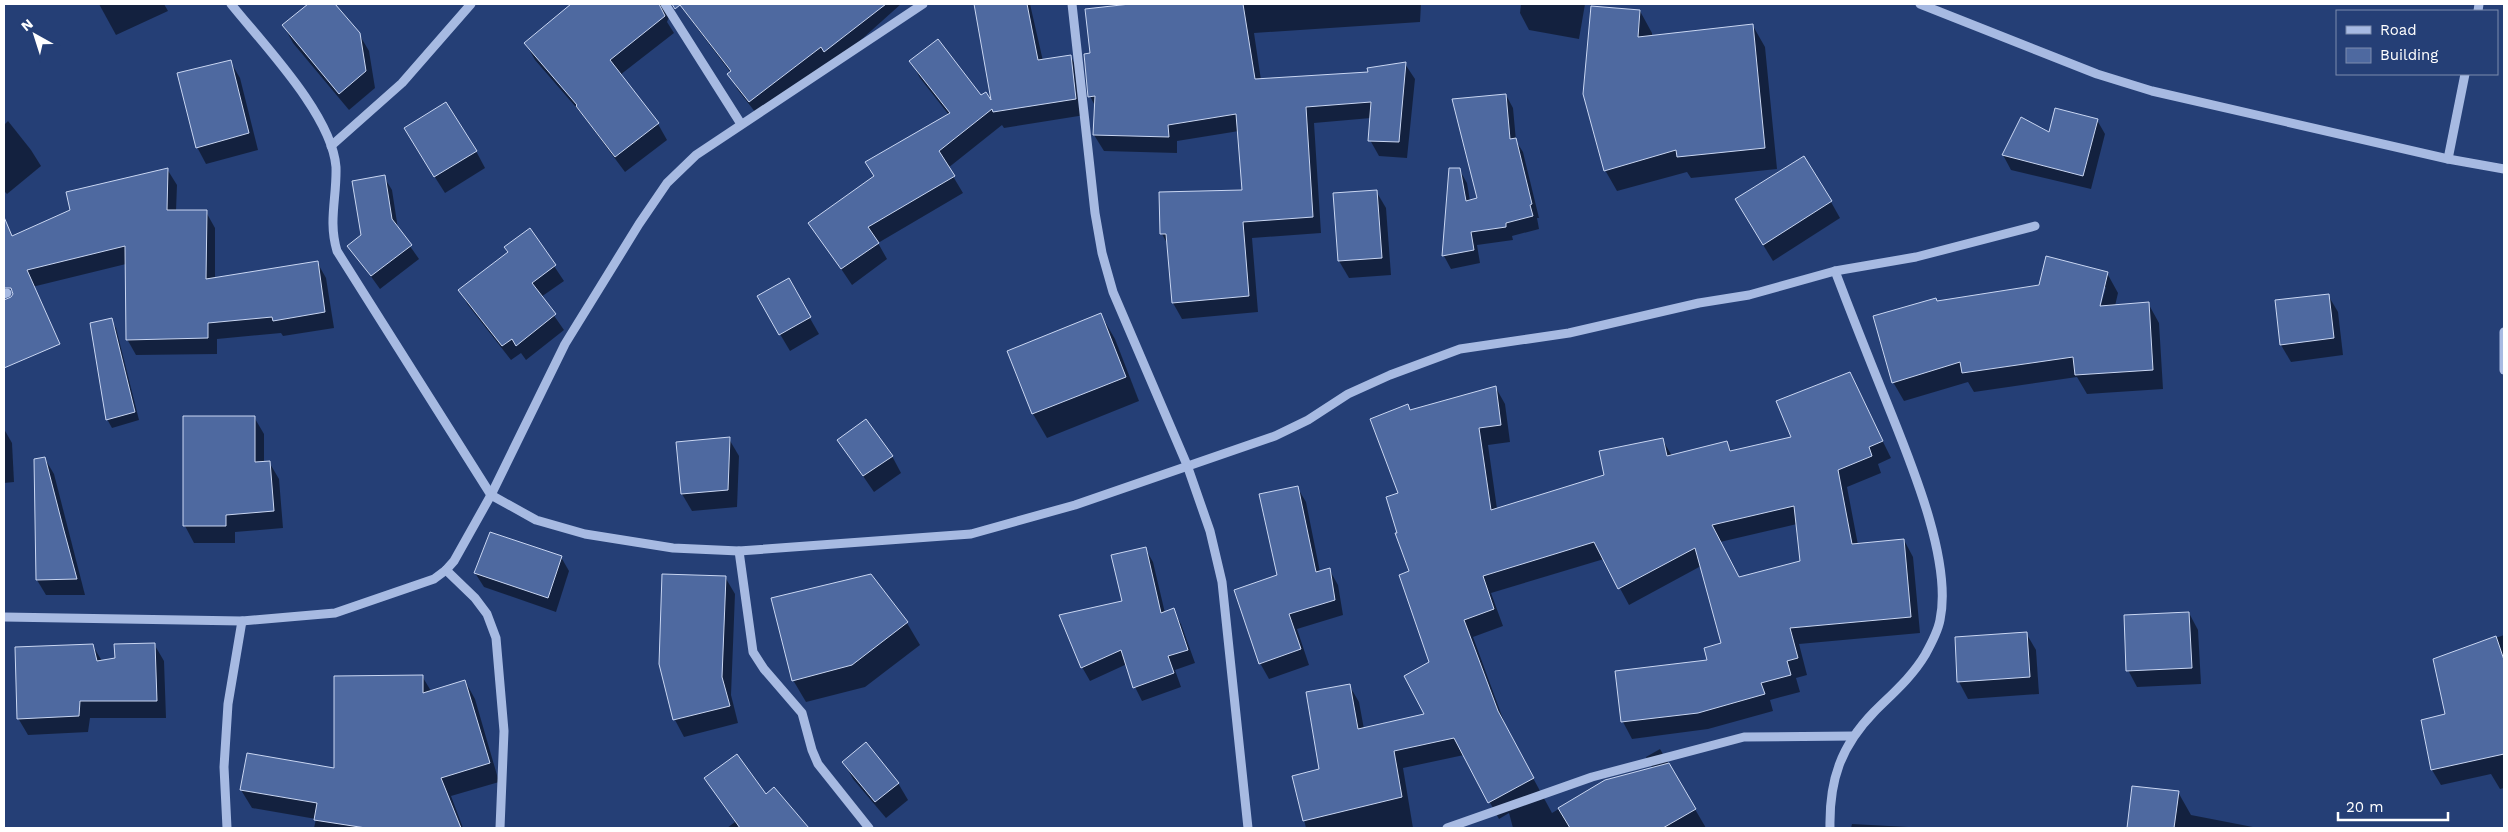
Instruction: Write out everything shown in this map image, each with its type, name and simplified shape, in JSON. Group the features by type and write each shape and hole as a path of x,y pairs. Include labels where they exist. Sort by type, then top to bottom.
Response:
{"street":[{"path":"231,4 304,94 331,146 336,167 332,230 338,251 490,495 536,520 585,534 672,548 739,550 971,534 1075,505 1275,436 1308,420 1348,394 1390,375 1460,349 1569,333 1699,303 1749,295 1835,271 1916,257 2035,226"},
{"path":"331,146 402,83 471,4"},
{"path":"666,4 741,124"},
{"path":"4,617 242,621 335,612 434,579 446,570 454,560 490,495 565,344 644,216 667,183 696,155 923,4"},
{"path":"1072,4 1094,213 1102,253 1113,292 1187,465 1210,531 1222,582 1248,828"},
{"path":"1920,4 2097,74 2142,88 2448,159 2504,169"},
{"path":"2448,159 2465,75"},
{"path":"1830,828 1833,791 1840,763 1853,736 1900,687 1925,655 1940,621 1942,596 1936,544 1906,452 1835,271"},
{"path":"2504,332 2504,370"},
{"path":"739,550 752,652 802,714 818,764 869,828"},
{"path":"446,570 475,598 487,614 496,638 504,732 500,828"},
{"path":"227,828 224,767 228,704 242,621"},
{"path":"1447,828 1592,777 1744,738 1853,736"}],"building":[{"path":"308,4 335,4 360,33 366,71 339,94 282,25"},
{"path":"571,4 659,4 665,16 610,60 659,123 615,157 577,105 524,43"},
{"path":"672,4 886,4 824,52 821,47 749,102 727,74 731,71 680,5 675,9"},
{"path":"974,4 1027,4 1038,60 1071,55 1076,99 993,112 992,109 939,151 955,176 868,227 879,243 841,269 808,223 874,176 865,162 950,113 909,61 938,39 981,95 986,92 991,100"},
{"path":"1130,4 1243,4 1255,79 1368,72 1367,68 1406,62 1399,142 1368,141 1371,102 1306,107 1313,217 1243,222 1249,296 1172,303 1166,234 1160,234 1159,192 1242,190 1236,114 1168,125 1169,137 1093,135 1095,96 1088,97 1084,54 1090,53 1085,9"},
{"path":"1591,6 1640,10 1638,37 1753,24 1765,148 1677,157 1676,150 1604,171 1583,94"},
{"path":"231,60 249,133 196,148 177,73"},
{"path":"1506,94 1510,139 1516,138 1532,204 1530,205 1533,216 1506,223 1506,227 1471,232 1474,250 1442,256 1449,168 1460,168 1466,201 1477,198 1452,99"},
{"path":"446,102 477,151 434,177 404,128"},
{"path":"2055,108 2098,119 2083,176 2002,155 2021,117 2049,132"},
{"path":"1804,156 1832,201 1763,245 1735,199"},
{"path":"168,168 167,210 207,210 206,279 318,261 325,312 273,321 272,317 208,323 208,338 126,340 125,246 27,270 60,344 4,368 4,300 13,294 11,288 4,288 4,217 12,236 70,210 66,192"},
{"path":"385,175 392,219 412,245 371,276 347,246 361,235 352,181"},
{"path":"1377,190 1382,258 1338,261 1333,193"},
{"path":"530,228 556,265 532,283 556,314 516,346 512,339 502,346 458,290 508,252 504,247"},
{"path":"2046,256 2108,272 2100,306 2149,302 2153,370 2075,375 2073,357 1962,373 1960,362 1892,383 1873,316 1936,298 1937,301 2039,285"},
{"path":"789,278 811,317 779,335 757,296"},
{"path":"2329,294 2334,338 2280,345 2275,300"},
{"path":"1101,313 1126,377 1032,414 1007,351"},
{"path":"112,318 135,412 106,420 90,323"},
{"path":"1850,372 1883,441 1869,447 1872,456 1838,470 1852,544 1904,539 1911,617 1790,628 1798,658 1787,661 1791,675 1761,683 1765,694 1698,713 1621,722 1615,671 1707,660 1704,648 1721,643 1695,548 1618,589 1594,542 1483,576 1494,609 1464,620 1498,711 1534,778 1488,803 1454,738 1394,751 1402,797 1303,821 1292,776 1319,769 1306,692 1350,684 1358,729 1424,714 1404,676 1429,662 1399,575 1409,571 1395,533 1397,533 1386,497 1398,493 1370,419 1408,404 1410,410 1496,386 1501,425 1479,428 1491,510 1604,475 1599,451 1663,438 1667,456 1727,441 1730,451 1791,437 1776,401","holes":["1794,506 1800,561 1739,577 1712,525"]},
{"path":"183,416 255,416 255,462 270,461 274,511 226,515 226,526 183,526"},
{"path":"866,419 893,456 863,476 837,440"},
{"path":"730,437 728,490 681,494 676,442"},
{"path":"45,457 77,579 36,580 34,459"},
{"path":"1298,486 1316,572 1330,568 1335,600 1289,614 1301,649 1259,664 1234,590 1277,575 1259,494"},
{"path":"490,532 562,556 548,598 474,573"},
{"path":"1146,547 1161,613 1174,608 1188,650 1168,656 1174,673 1133,688 1121,650 1081,668 1059,615 1122,601 1111,555"},
{"path":"662,574 726,576 722,677 730,706 673,720 659,664"},
{"path":"871,574 908,622 852,665 792,681 771,598"},
{"path":"2189,612 2192,668 2126,671 2124,615"},
{"path":"2027,632 2030,677 1957,682 1955,637"},
{"path":"2496,636 2504,660 2504,754 2431,770 2421,720 2445,714 2433,659"},
{"path":"155,643 157,701 80,701 79,716 17,719 15,647 93,644 97,661 115,658 114,644"},
{"path":"423,675 423,693 465,680 490,763 441,778 461,828 366,828 314,820 317,803 240,790 247,753 334,768 334,676"},
{"path":"866,742 899,783 875,802 842,762"},
{"path":"737,754 766,794 774,787 809,828 740,828 704,778"},
{"path":"1669,763 1696,809 1663,828 1570,828 1558,808 1605,780"},
{"path":"2132,786 2179,791 2174,828 2127,828"}]}
